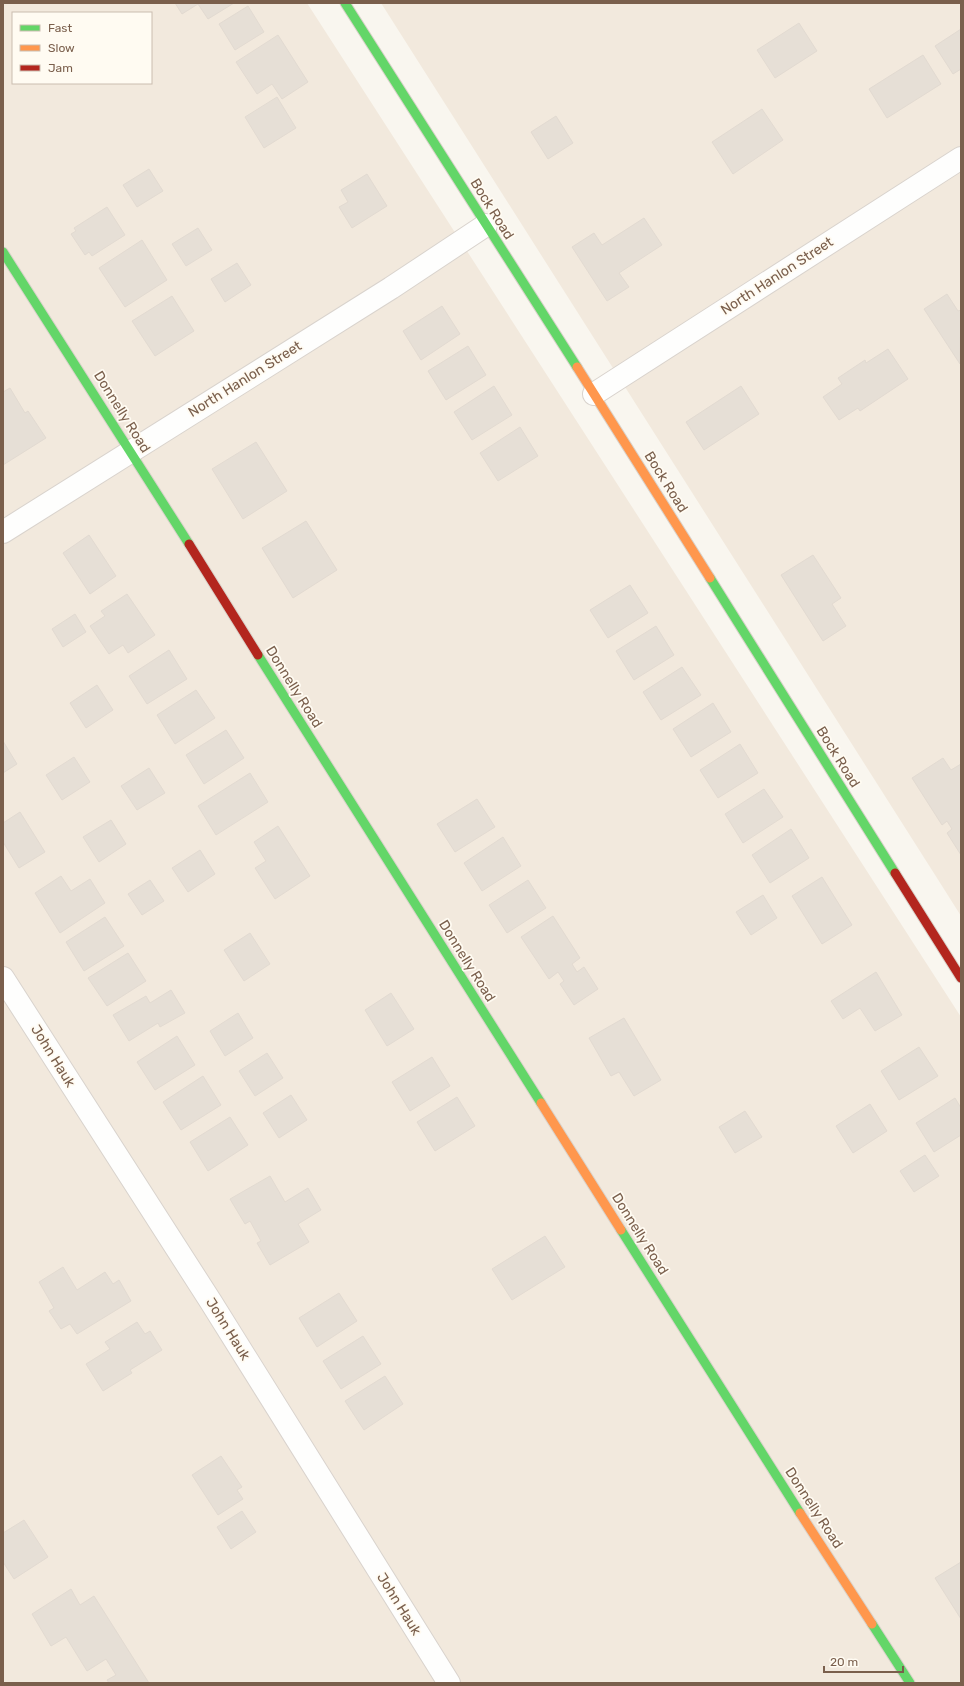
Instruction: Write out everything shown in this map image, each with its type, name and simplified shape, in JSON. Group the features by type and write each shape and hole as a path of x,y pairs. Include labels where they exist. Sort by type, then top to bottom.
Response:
{"street":[{"name":"Bock Road","path":"345,3 594,394 961,978"},
{"name":"North Hanlon Street","path":"594,394 961,158"},
{"name":"North Hanlon Street","path":"3,532 391,288 486,225"},
{"name":"Donnelly Road","path":"3,252 194,551 311,740 778,1478 910,1683"},
{"name":"John Hauk","path":"3,978 211,1302 449,1683"}],"shaded area":[{"path":"3,3 307,3 961,1017 961,1683 3,1683"},
{"path":"381,3 961,3 961,916 937,878"}],"building":[{"path":"175,3 234,3 208,19 198,4 182,14"},
{"path":"248,6 264,32 235,50 219,24"},
{"path":"799,23 817,51 775,78 757,50"},
{"path":"961,29 961,69 953,74 935,46"},
{"path":"278,35 308,82 282,99 272,84 257,94 236,62"},
{"path":"923,55 941,84 887,118 869,89"},
{"path":"277,97 296,128 264,148 245,117"},
{"path":"762,109 783,140 733,174 712,142"},
{"path":"556,116 573,143 548,159 531,132"},
{"path":"149,169 163,191 137,207 123,185"},
{"path":"367,174 387,206 352,228 339,207 348,202 341,190"},
{"path":"107,207 125,235 92,256 89,252 85,255 71,234 76,231 74,228"},
{"path":"644,218 662,245 619,273 629,287 607,301 572,247 594,233 602,245"},
{"path":"198,228 212,250 186,266 172,244"},
{"path":"142,240 167,280 125,307 99,268"},
{"path":"237,263 251,285 225,302 211,279"},
{"path":"947,294 958,311 961,310 960,364 924,309"},
{"path":"172,296 194,331 155,356 132,321"},
{"path":"442,306 460,334 421,360 403,331"},
{"path":"468,346 486,375 446,400 428,371"},
{"path":"888,349 908,379 860,411 858,408 839,420 823,397 842,384 838,378 865,360 866,363"},
{"path":"494,386 512,415 472,440 454,412"},
{"path":"741,386 759,414 704,450 686,422"},
{"path":"10,388 25,413 28,411 46,438 3,465 3,392"},
{"path":"520,427 538,456 498,481 480,453"},
{"path":"256,442 287,491 243,519 212,469"},
{"path":"306,521 337,570 293,598 262,548"},
{"path":"89,535 116,576 90,594 63,553"},
{"path":"813,555 841,598 832,604 846,626 823,641 781,575"},
{"path":"630,585 648,613 608,638 590,610"},
{"path":"127,594 155,635 128,653 123,645 109,654 90,626 105,616 101,611"},
{"path":"75,614 86,632 63,647 52,629"},
{"path":"656,626 674,655 634,680 616,651"},
{"path":"169,650 187,679 147,704 129,676"},
{"path":"682,667 701,695 661,720 643,692"},
{"path":"97,685 113,710 86,728 70,703"},
{"path":"196,690 215,718 175,744 157,715"},
{"path":"713,703 731,732 691,757 673,729"},
{"path":"226,730 244,758 204,784 186,755"},
{"path":"3,741 17,764 3,773"},
{"path":"740,744 758,773 718,798 700,770"},
{"path":"74,757 90,782 62,800 46,775"},
{"path":"943,758 951,770 961,764 961,855 947,833 952,829 947,821 942,825 912,778"},
{"path":"149,768 165,793 137,810 121,786"},
{"path":"250,773 268,802 216,835 198,806"},
{"path":"764,789 783,817 743,843 725,814"},
{"path":"477,799 495,827 455,852 437,824"},
{"path":"20,812 45,852 19,868 3,842 3,823"},
{"path":"111,820 126,844 99,862 83,837"},
{"path":"278,826 310,876 275,899 255,868 266,861 254,842"},
{"path":"791,829 809,858 770,883 752,855"},
{"path":"503,837 521,866 482,891 464,863"},
{"path":"200,850 215,874 188,892 172,868"},
{"path":"61,876 71,891 90,879 105,903 60,933 35,893"},
{"path":"822,877 852,925 822,944 792,896"},
{"path":"150,880 164,901 142,915 128,894"},
{"path":"528,880 546,908 507,933 489,905"},
{"path":"763,895 777,918 751,935 736,912"},
{"path":"553,916 580,958 572,964 577,972 584,967 598,989 574,1005 560,984 564,981 558,972 549,979 521,937"},
{"path":"105,917 124,946 84,971 66,942"},
{"path":"250,933 270,964 244,981 224,950"},
{"path":"128,953 146,981 107,1006 88,978"},
{"path":"876,972 902,1015 875,1031 860,1008 843,1019 831,1001"},
{"path":"171,990 185,1013 160,1027 158,1023 129,1041 113,1015 146,996 150,1003"},
{"path":"391,993 414,1029 387,1046 365,1010"},
{"path":"238,1013 253,1038 225,1056 210,1031"},
{"path":"624,1018 661,1080 634,1096 619,1072 611,1076 589,1038"},
{"path":"177,1036 195,1065 155,1090 137,1062"},
{"path":"919,1047 938,1076 899,1100 881,1071"},
{"path":"267,1053 283,1078 255,1096 239,1071"},
{"path":"432,1057 450,1086 410,1111 392,1082"},
{"path":"203,1076 221,1105 181,1130 163,1102"},
{"path":"291,1095 307,1120 279,1138 263,1113"},
{"path":"457,1097 475,1126 435,1151 417,1122"},
{"path":"955,1098 961,1108 961,1135 934,1152 916,1123"},
{"path":"870,1104 887,1131 853,1153 836,1126"},
{"path":"745,1111 762,1137 735,1153 719,1127"},
{"path":"230,1117 248,1145 208,1171 190,1142"},
{"path":"925,1155 939,1176 914,1192 900,1171"},
{"path":"270,1176 285,1202 308,1188 321,1210 298,1224 309,1242 270,1265 257,1243 261,1241 250,1221 245,1224 230,1199"},
{"path":"545,1236 565,1267 512,1300 492,1269"},
{"path":"63,1267 77,1290 105,1272 113,1284 119,1280 131,1301 77,1334 70,1324 61,1329 49,1311 54,1308 39,1282"},
{"path":"339,1293 357,1321 317,1347 299,1318"},
{"path":"137,1322 145,1334 150,1331 162,1350 130,1370 132,1373 103,1391 86,1364 110,1349 105,1342"},
{"path":"363,1336 381,1364 341,1389 323,1361"},
{"path":"385,1376 403,1404 364,1430 345,1401"},
{"path":"221,1456 242,1487 237,1490 243,1499 218,1515 192,1475"},
{"path":"242,1511 256,1532 231,1549 217,1527"},
{"path":"24,1520 48,1557 14,1579 3,1562 3,1533"},
{"path":"961,1562 961,1619 935,1578"},
{"path":"71,1589 80,1605 94,1596 149,1683 109,1683 107,1680 116,1675 106,1659 87,1671 66,1637 51,1646 32,1614"}],"traffic: fast":[{"path":"345,3 577,367"},
{"path":"3,252 189,544"},
{"path":"710,578 895,873"},
{"path":"258,655 541,1103"},
{"path":"621,1230 800,1513"},
{"path":"872,1624 910,1683"}],"traffic: slow":[{"path":"577,367 710,578"},
{"path":"541,1103 621,1230"},
{"path":"800,1513 872,1624"}],"traffic: jam":[{"path":"189,544 258,655"},
{"path":"895,873 961,978"}]}
